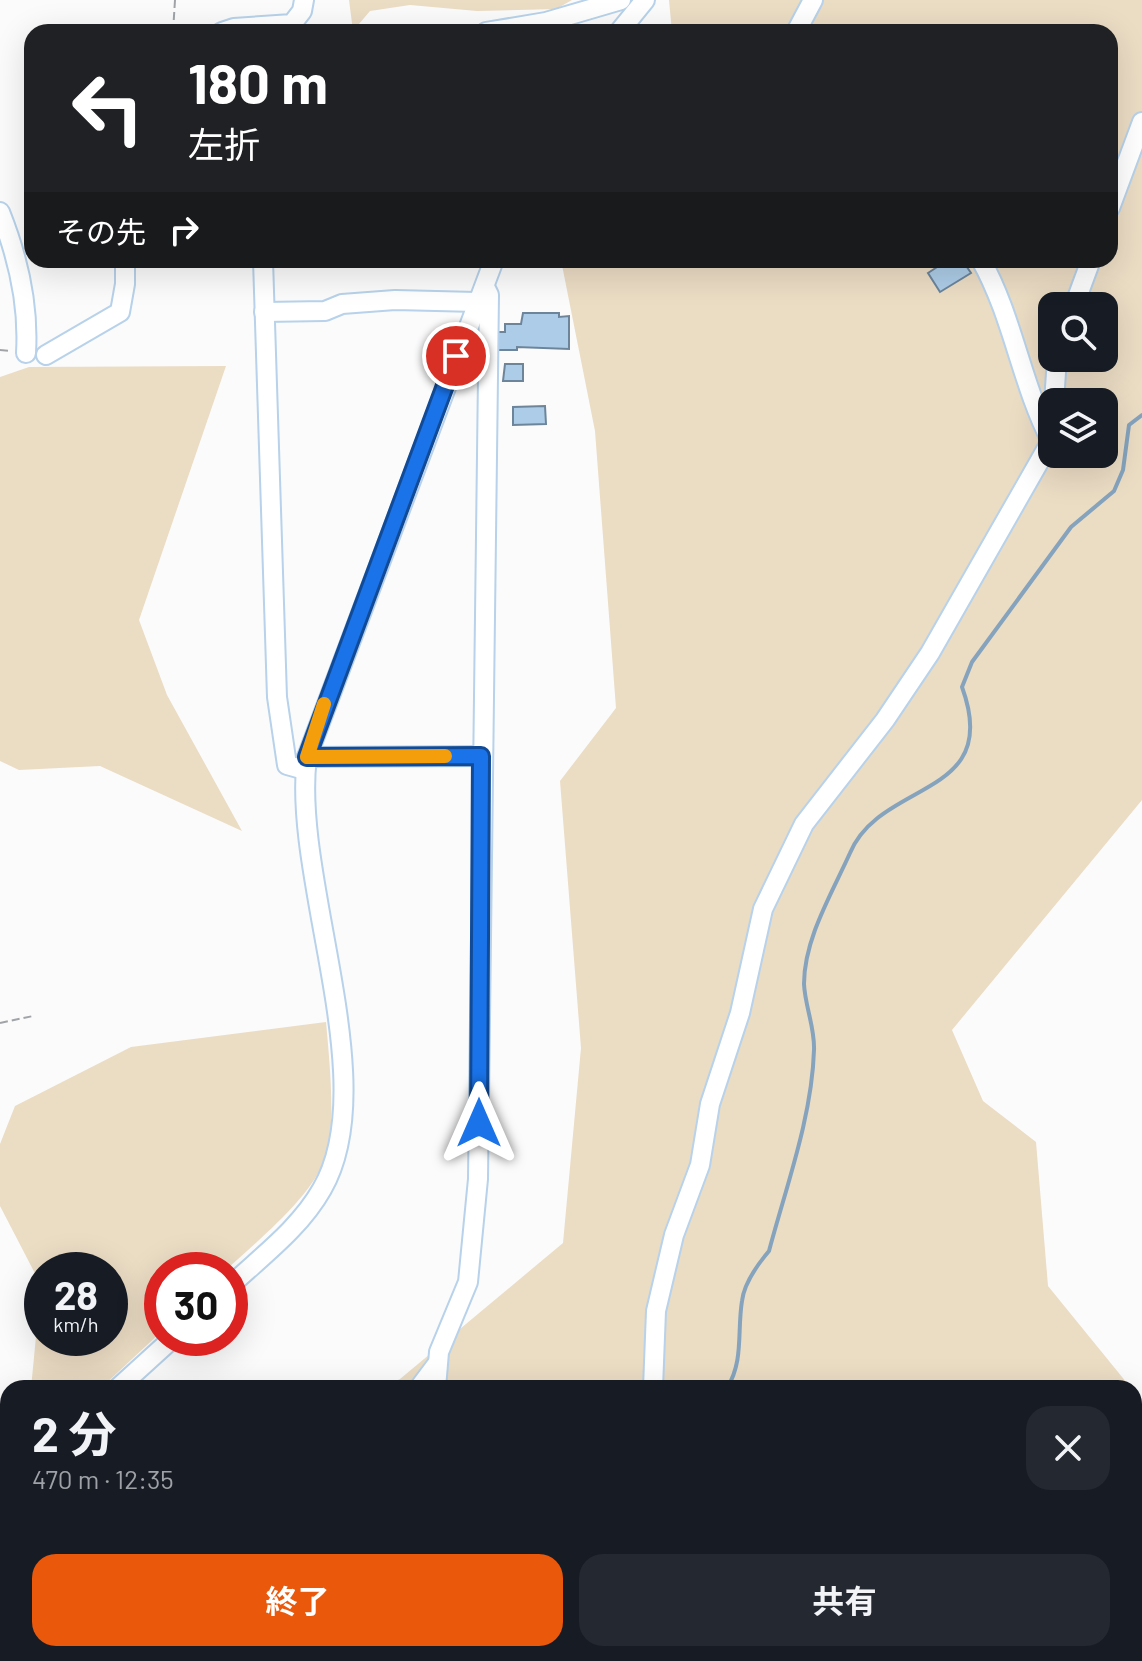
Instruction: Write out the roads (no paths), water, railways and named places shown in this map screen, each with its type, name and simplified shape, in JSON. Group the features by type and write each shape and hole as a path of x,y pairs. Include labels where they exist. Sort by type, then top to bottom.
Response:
{"street":[{"path":"292,24 302,11 304,0"},
{"path":"534,24 621,0"},
{"path":"625,24 644,0"},
{"path":"800,24 813,0"},
{"path":"1118,186 1142,122"},
{"path":"0,212 13,243 28,316 26,353"},
{"path":"46,355 120,312 125,268"},
{"path":"263,268 277,697 284,756 293,769 306,763 481,756"},
{"path":"248,1270 285,1236 321,1190 330,1172 339,1126 342,1089 340,1046 308,829 306,763 491,268"},
{"path":"985,268 999,295 1022,368 1038,404"},
{"path":"1079,292 1088,268"},
{"path":"264,312 325,311 342,304 489,295 478,1179 468,1282 437,1364 425,1380"},
{"path":"653,1380 656,1311 674,1235 700,1165 710,1104 740,1013 763,909 804,824 885,720 930,653 1038,458"},
{"path":"127,1380 153,1356"},
{"path":"436,1380 437,1364"}],"waterway":[{"path":"731,1380 738,1357 743,1295 752,1274 769,1251 809,1101 814,1042 804,984 805,967 820,917 850,853 865,829 953,769 966,750 970,723 962,687 972,662 1071,527 1114,491 1123,470 1129,425 1142,415"}]}
